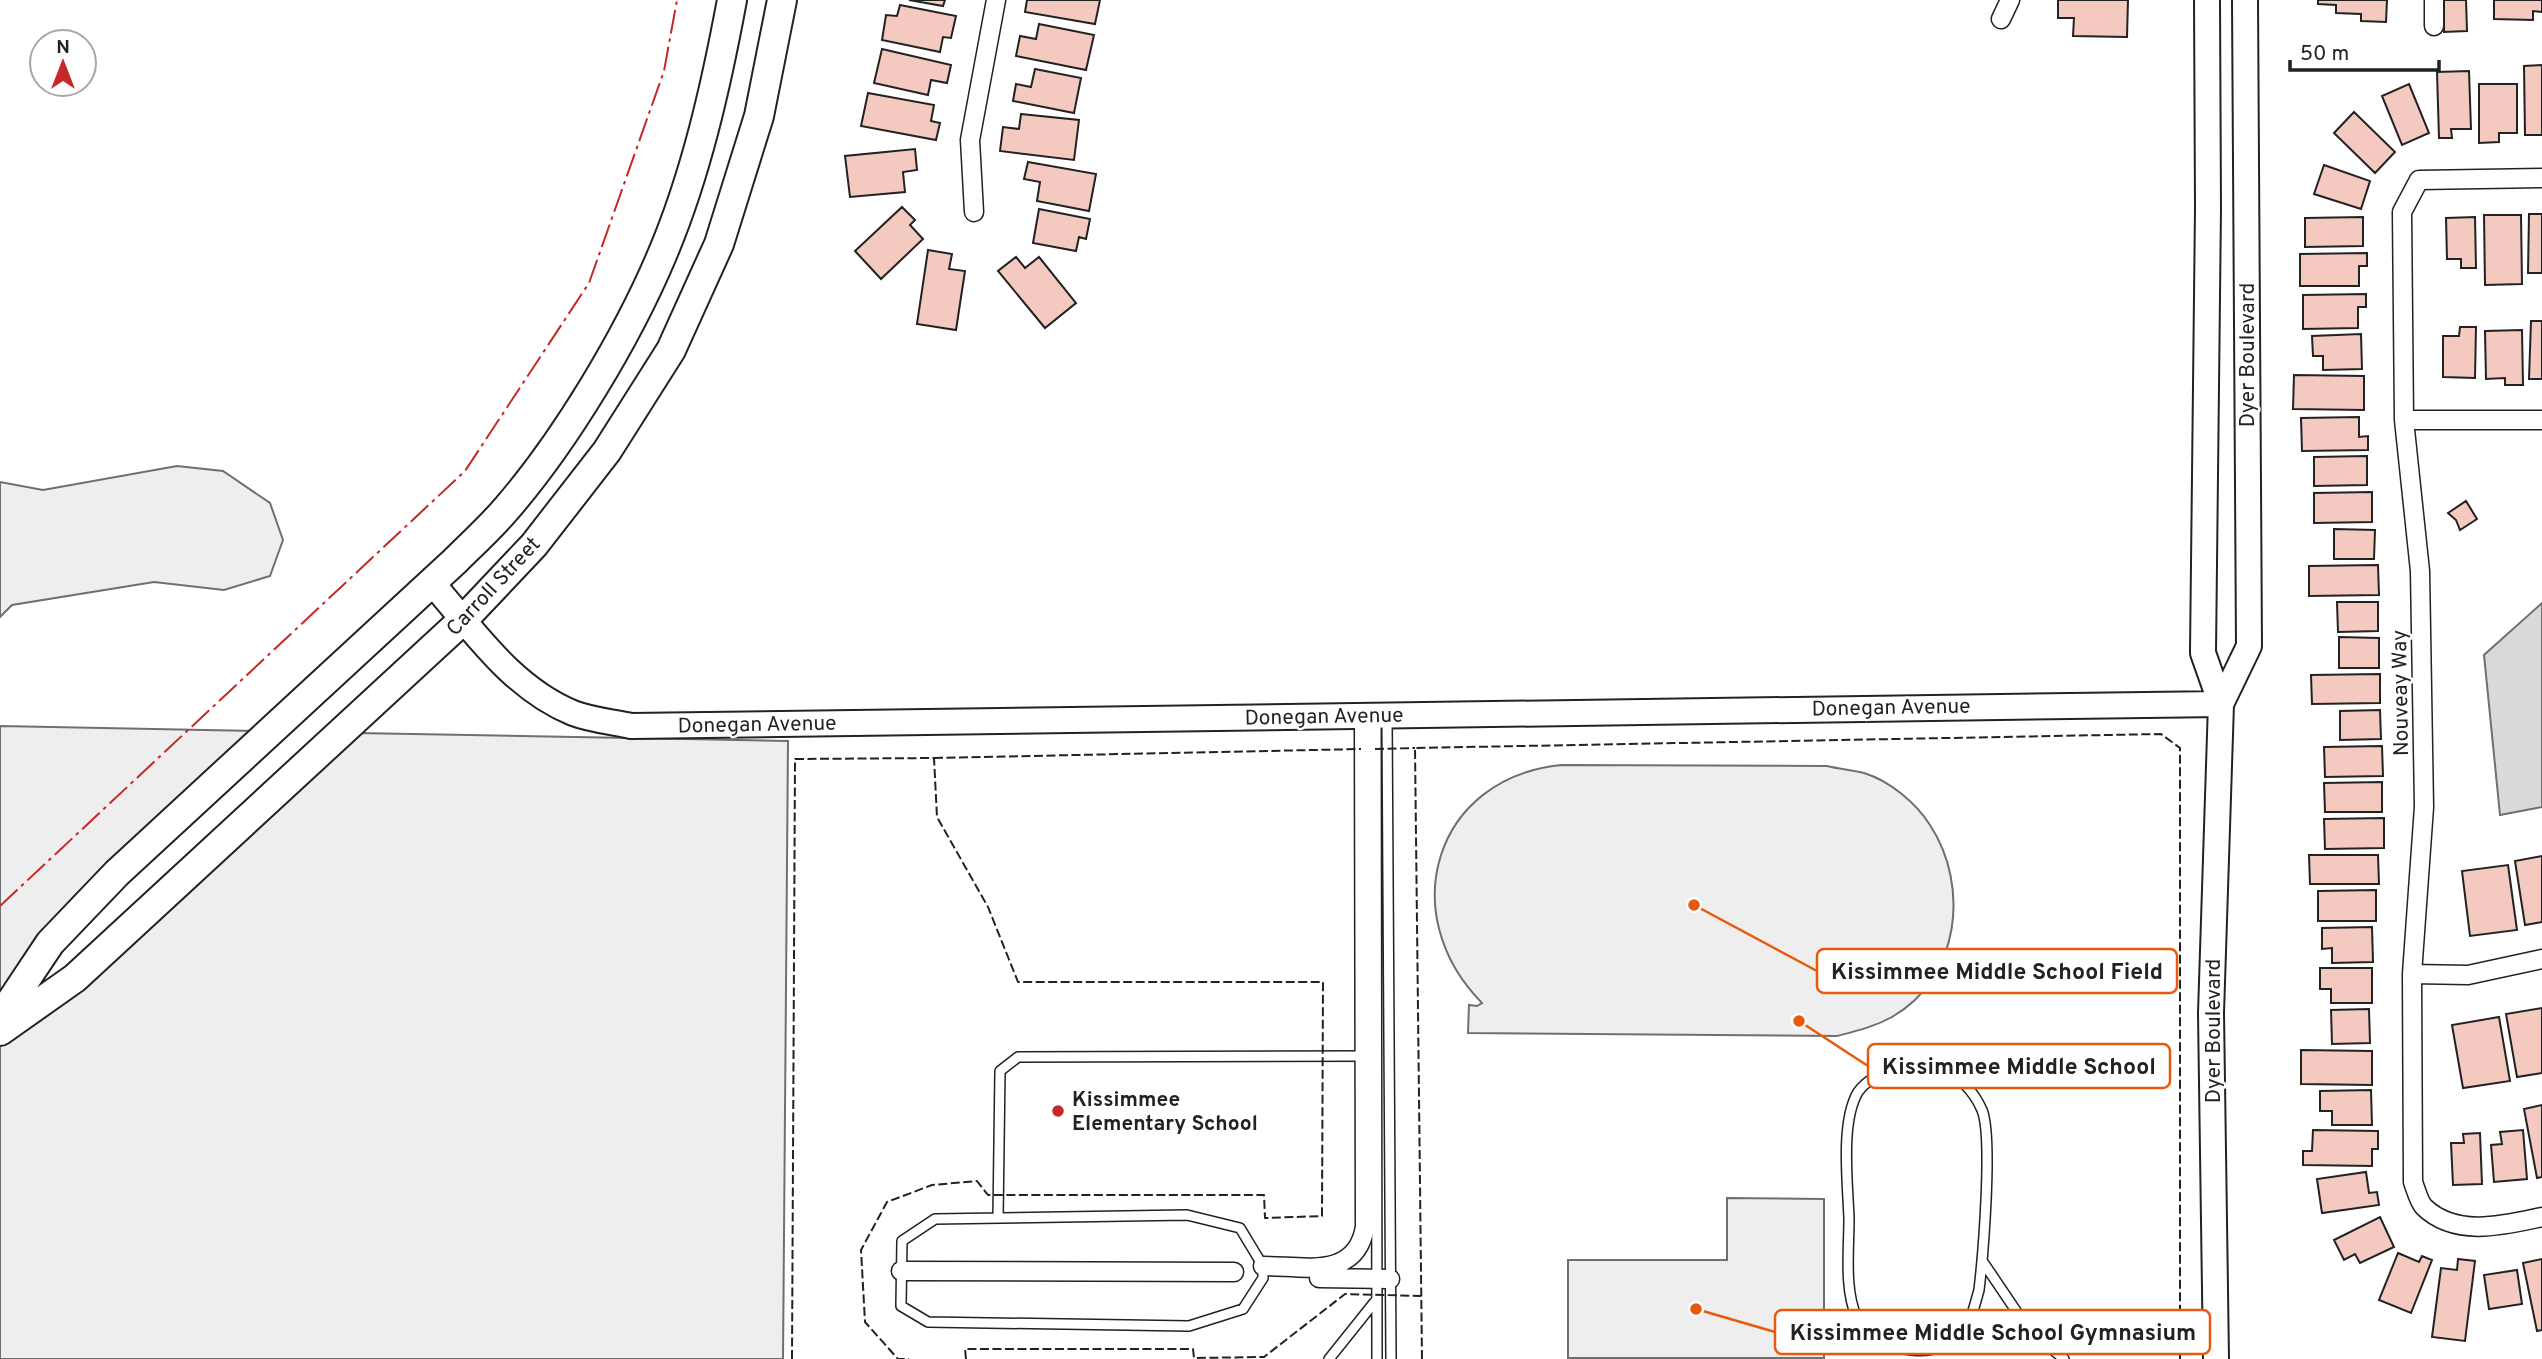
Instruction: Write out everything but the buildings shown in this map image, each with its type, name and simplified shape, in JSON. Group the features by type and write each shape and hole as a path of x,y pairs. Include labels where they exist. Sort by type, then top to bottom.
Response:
{"main road":[{"path":"0,1018 50,943 117,873 432,583 507,509 565,433 629,321 662,255 711,100 732,0"},
{"name":"Carroll Street","path":"0,1031 75,978 464,619 534,545 607,451 671,350 719,244 759,116 782,0"},
{"name":"Dyer Boulevard","path":"2207,0 2208,208 2203,653 2221,704 2211,1013 2216,1359"},
{"name":"Dyer Boulevard","path":"2221,704 2249,646 2245,0"},
{"name":"Donegan Avenue","path":"432,583 484,645 526,686 574,713 631,726 2221,704"}],"street":[{"path":"975,212 970,140 996,0"},
{"path":"2001,19 2010,0"},
{"path":"2434,0 2434,26"},
{"name":"Nouveay Way","path":"2542,178 2419,180 2402,212 2404,420 2420,571 2424,807 2412,974 2413,1182 2423,1207 2451,1223 2491,1228 2542,1217"},
{"path":"2404,420 2542,420"},
{"path":"1263,1272 1336,1267 1352,1257 1363,1243 1371,1056 1376,715"},
{"path":"2412,974 2468,975 2542,959"},
{"path":"901,1271 1234,1272"},
{"path":"1263,1272 1384,1278"}],"lane":[{"path":"1376,715 1389,1056 1384,1278 1377,1299 1377,1359"},
{"path":"1371,1056 1391,1359"},
{"path":"998,1218 1000,1071 1018,1057 1389,1056"},
{"path":"1857,1318 1852,1306 1848,1140 1858,1092 1889,1068 1908,1062 1930,1063 1947,1070 1973,1093 1987,1124 1983,1260 1972,1313 1961,1336"},
{"path":"1187,1215 1240,1228 1263,1272 1243,1309 1189,1326 928,1322 901,1306 902,1241 935,1219 998,1218 1187,1215"},
{"path":"1983,1260 2029,1330 2064,1359"},
{"path":"1330,1358 1377,1299"},
{"path":"1868,1331 1881,1342 1915,1353 1939,1349 1961,1336 2029,1330"}],"shaded area":[{"path":"177,466 223,471 270,503 283,540 270,576 224,590 154,582 12,605 0,617 0,482 43,490"},
{"path":"2542,603 2542,807 2500,815 2484,655"},
{"path":"0,726 256,731 0,999"},
{"path":"357,733 788,741 783,1359 0,1359 0,1045"},
{"path":"1561,765 1827,766 1864,773 1883,781 1910,801 1930,825 1943,849 1951,875 1952,929 1944,955 1932,979 1915,1000 1892,1017 1837,1036 1468,1033 1469,1005 1477,1006 1482,1003 1455,968 1439,930 1435,892 1441,856 1457,823 1483,795 1518,775"},
{"path":"1727,1198 1824,1199 1824,1358 1568,1358 1568,1260 1727,1260"}],"fence":[{"path":"1422,1359 1415,748 2161,734 2180,748 2180,1359"},
{"path":"1375,749 1415,748"},
{"path":"934,758 1361,749"},
{"path":"792,1359 795,759 934,758 937,817 988,907 1018,982 1323,982 1322,1216 1265,1218 1264,1195 988,1195 977,1181 932,1185 887,1202 861,1250 865,1322 898,1359 909,1359"},
{"path":"966,1359 965,1349 1193,1349 1194,1358 1264,1357 1345,1294 1421,1296"}],"power":[{"path":"0,906 465,471 589,283 664,71 677,0"}],"place":[{"name":"Kissimmee Middle School Field","path":"1694,905"},
{"name":"Kissimmee Middle School","path":"1799,1021"},
{"name":"Kissimmee Elementary School","path":"1058,1111"},
{"name":"Kissimmee Middle School Gymnasium","path":"1696,1309"}]}
